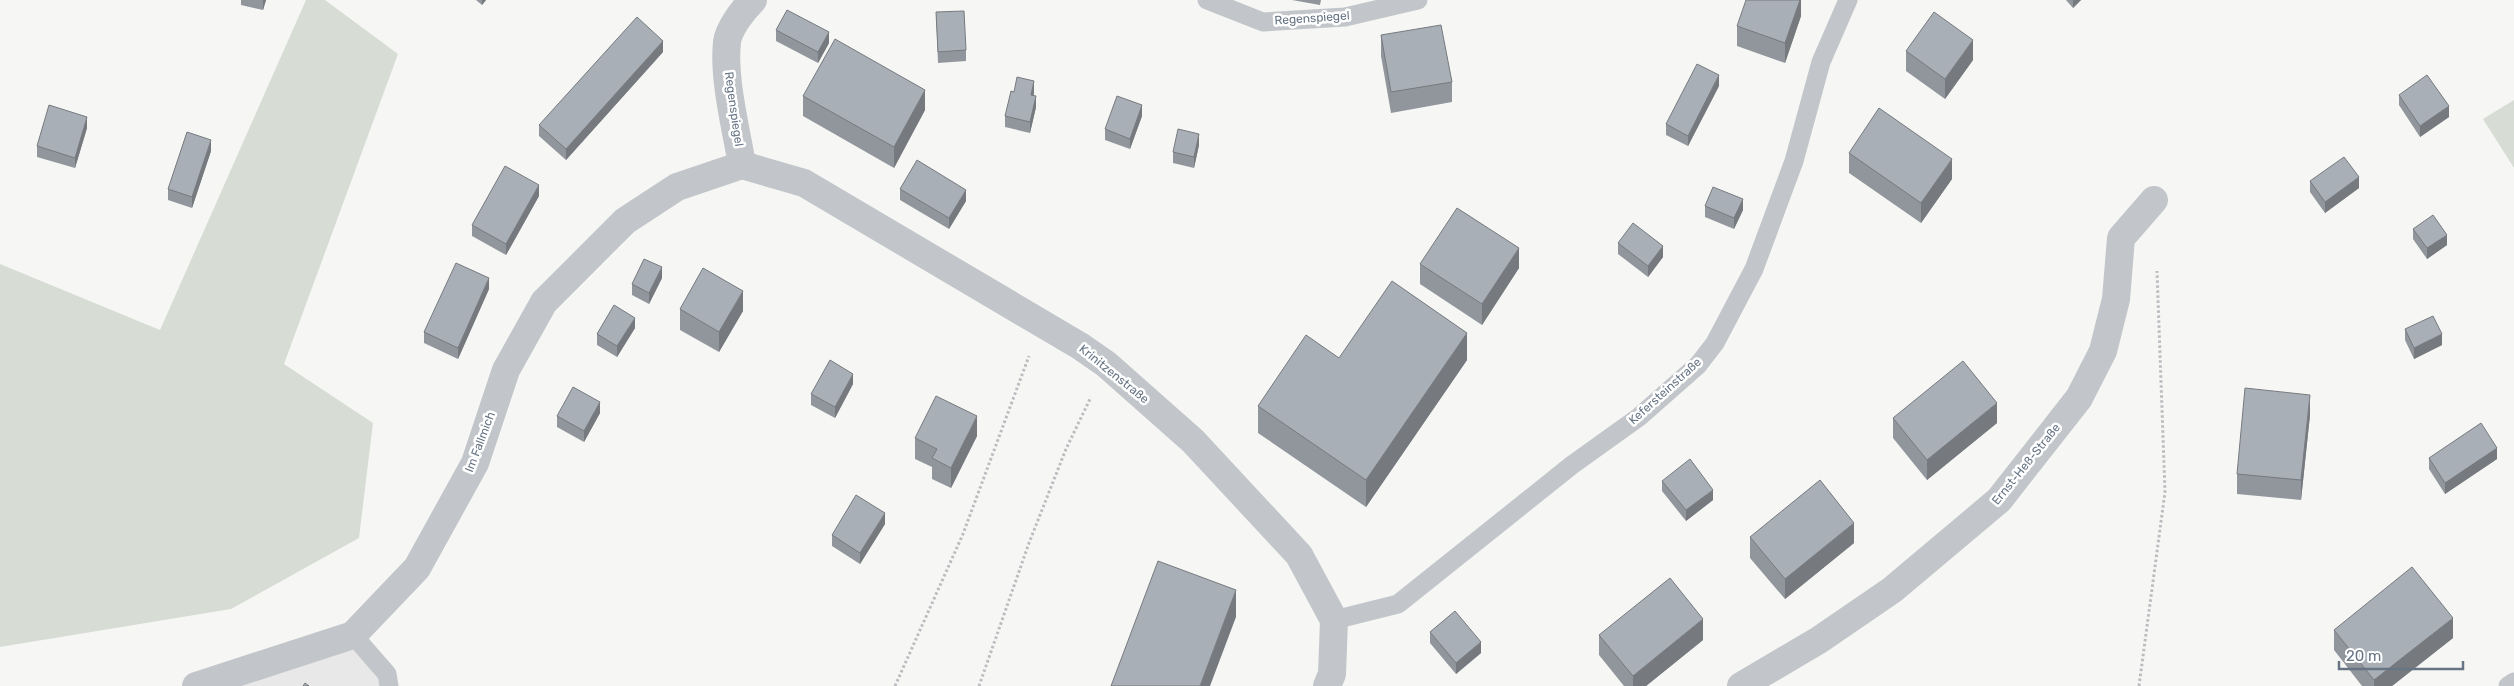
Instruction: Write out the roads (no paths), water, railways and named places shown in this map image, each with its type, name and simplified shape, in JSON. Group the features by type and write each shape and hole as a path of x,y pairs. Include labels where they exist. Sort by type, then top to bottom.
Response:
{"street":[{"name":"Regenspiegel","path":"742,165 729,90 727,41 743,9 753,0"},
{"name":"Krinitzenstraße","path":"742,165 804,183 1080,346 1106,364 1194,441 1299,555 1334,620"},
{"name":"Im Fallmich","path":"196,686 353,634 417,568 475,463 506,370 544,302 625,221 677,187 742,165"},
{"name":"Ernst-Heß-Straße","path":"1741,686 1818,640 1892,590 2000,500 2079,398 2103,351 2116,299 2121,238 2154,200"},
{"path":"1327,686 1332,674 1334,620"}],"lane":[{"name":"Regenspiegel","path":"1207,0 1263,22 1344,17 1418,0"},
{"name":"Kefersteinstraße","path":"1334,620 1398,604 1572,465 1639,417 1698,365 1715,342 1754,269 1794,161 1821,62 1848,0"},
{"path":"353,634 387,674 389,686"},
{"path":"2508,686 2514,682"}]}
